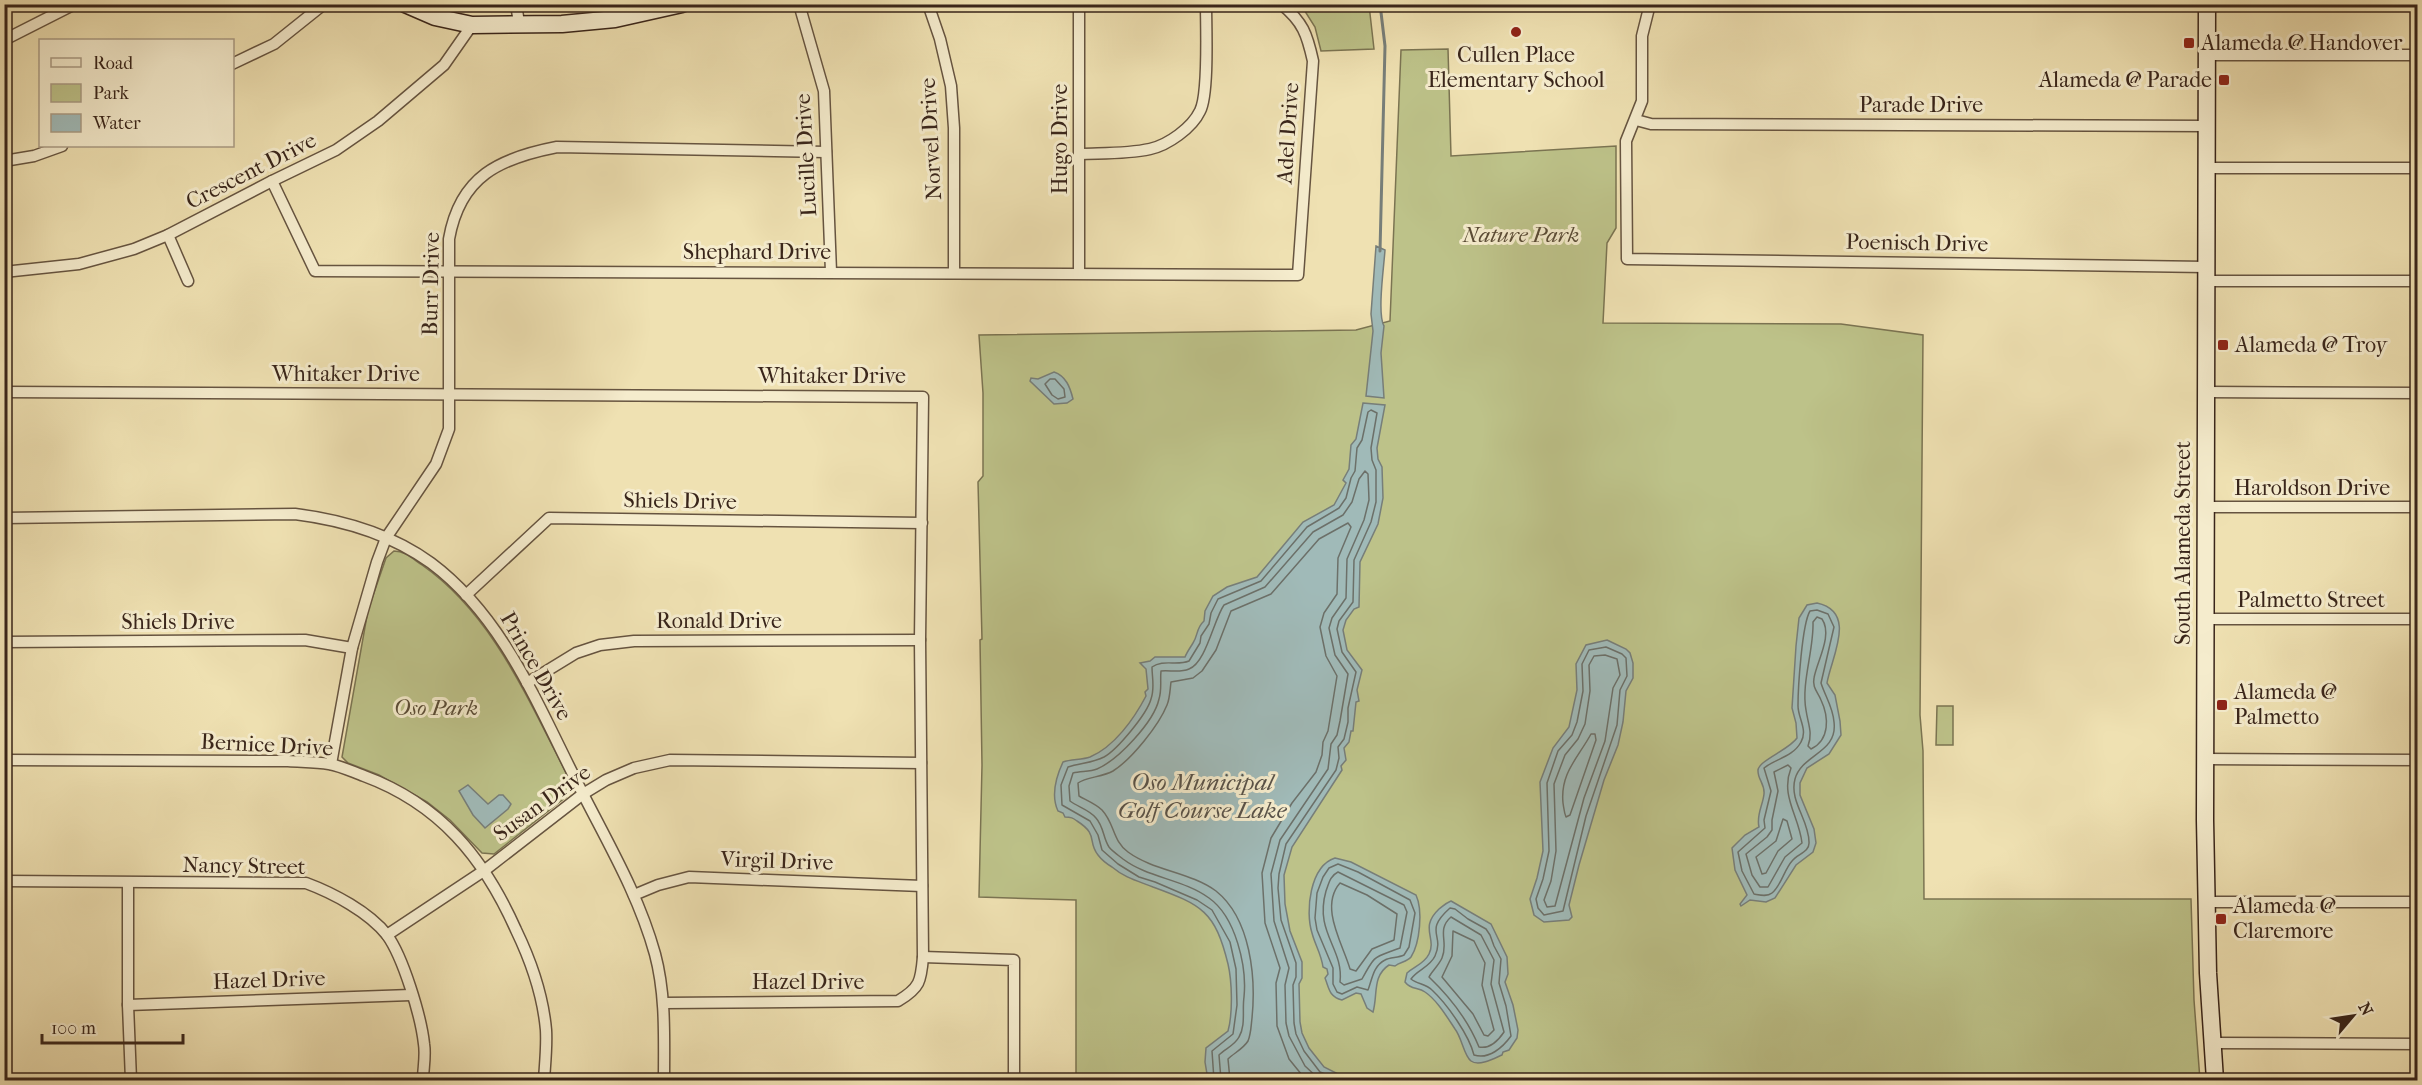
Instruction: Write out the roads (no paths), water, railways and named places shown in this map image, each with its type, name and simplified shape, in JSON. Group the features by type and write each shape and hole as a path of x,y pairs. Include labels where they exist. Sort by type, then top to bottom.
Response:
{"main road":[{"path":"405,4 435,17 472,25 562,24 615,19 658,7 682,4"},
{"name":"South Alameda Street","path":"2207,4 2205,902 2215,1080"}],"street":[{"path":"4,40 75,4"},
{"path":"234,63 274,44 324,4"},
{"path":"516,4 519,23"},
{"name":"Lucille Drive","path":"798,4 825,91 831,272"},
{"name":"Norvel Drive","path":"928,4 940,39 952,96 954,273"},
{"name":"Hugo Drive","path":"1079,4 1079,273"},
{"path":"1080,154 1152,149 1172,140 1190,125 1201,110 1204,88 1206,4"},
{"name":"Adel Drive","path":"1281,4 1296,17 1307,35 1313,61 1298,275"},
{"path":"1636,120 1642,101 1642,36 1650,4"},
{"name":"Crescent Drive","path":"4,272 79,264 134,249 168,235 336,150 378,121 444,64 472,25"},
{"path":"2207,55 2418,55"},
{"name":"Parade Drive","path":"1636,120 1651,124 2206,126"},
{"name":"Poenisch Drive","path":"1636,120 1626,141 1627,259 2418,281"},
{"path":"4,161 34,156 59,147"},
{"name":"Burr Drive","path":"332,764 352,648 377,562 386,538 436,464 449,429 449,239 453,220 475,182 490,170 525,153 557,147 826,152"},
{"path":"2206,168 2418,168"},
{"name":"Shephard Drive","path":"272,181 315,271 1298,275"},
{"path":"168,235 188,280"},
{"name":"Whitaker Drive","path":"4,392 923,396 920,640 923,957"},
{"path":"2206,392 2418,393"},
{"name":"Haroldson Drive","path":"2206,507 2418,507"},
{"name":"Prince Drive","path":"4,518 295,514 348,524 386,538 430,563 466,595 497,632 527,683 615,853 634,895 655,954 664,1003 664,1080"},
{"name":"Shiels Drive","path":"466,595 549,518 922,523"},
{"name":"Palmetto Street","path":"2205,619 2418,620"},
{"name":"Shiels Drive","path":"4,642 305,640 352,648"},
{"name":"Ronald Drive","path":"527,683 576,653 600,645 634,641 920,640"},
{"path":"2205,759 2418,760"},
{"name":"Bernice Drive","path":"4,760 288,761 332,764 379,782 414,802 451,829 485,870 509,914 528,956 539,994 546,1030 544,1080"},
{"name":"Susan Drive","path":"387,935 485,870 583,794 606,780 634,768 670,760 921,763"},
{"name":"Virgil Drive","path":"634,895 658,885 689,877 922,886"},
{"name":"Nancy Street","path":"4,881 128,884 306,883 328,891 347,902 387,935 402,965 424,1046 423,1080"},
{"path":"128,884 128,1005 131,1080"},
{"path":"2205,902 2418,902"},
{"path":"923,957 1014,960 1014,1080"},
{"name":"Hazel Drive","path":"664,1003 898,1001 911,993 921,981 923,957"},
{"name":"Hazel Drive","path":"128,1005 411,995"},
{"path":"2212,1043 2418,1044"}],"water":[{"path":"1376,246 1385,250 1381,301 1384,326 1381,353 1384,398 1366,396 1373,331 1371,314"},
{"path":"1054,372 1062,376 1069,386 1073,399 1067,403 1054,404 1030,381 1031,378 1038,379"},
{"name":"Oso Municipal Golf Course Lake","path":"1363,403 1385,405 1377,448 1378,459 1382,467 1383,498 1378,524 1360,562 1359,607 1354,609 1346,620 1343,630 1347,650 1362,670 1357,690 1359,701 1356,702 1353,731 1344,748 1346,760 1341,766 1342,770 1292,847 1284,875 1285,904 1290,931 1302,962 1302,978 1299,984 1302,1033 1309,1048 1324,1067 1338,1074 1366,1077 1363,1080 1208,1080 1205,1062 1206,1048 1228,1031 1231,1015 1229,971 1218,932 1204,912 1195,905 1127,877 1102,860 1095,850 1088,830 1074,819 1065,817 1058,811 1055,799 1056,780 1063,762 1087,758 1099,752 1129,723 1148,689 1146,669 1140,663 1150,661 1155,657 1185,657 1204,621 1205,611 1213,596 1227,587 1257,577 1303,522 1334,505 1346,483 1343,480 1349,469 1351,445 1356,439"},
{"path":"1817,603 1829,608 1836,616 1839,626 1839,637 1827,683 1835,695 1841,735 1829,754 1807,768 1800,783 1800,795 1814,829 1816,843 1813,852 1796,865 1775,898 1766,902 1750,900 1741,906 1740,904 1747,895 1735,870 1732,848 1745,835 1759,827 1758,818 1764,791 1758,774 1759,767 1797,738 1792,708 1799,618 1807,605"},
{"path":"1607,640 1630,653 1633,678 1626,691 1618,745 1604,780 1579,865 1569,905 1572,917 1569,920 1544,922 1534,915 1530,899 1543,851 1540,782 1553,748 1569,727 1577,690 1576,664 1586,645"},
{"path":"468,785 488,804 499,795 503,795 511,804 485,828 473,815 459,791"},
{"path":"1335,858 1351,862 1416,895 1418,901 1420,926 1417,944 1408,960 1395,966 1389,965 1380,975 1376,986 1373,1012 1367,1008 1361,994 1356,993 1342,1000 1332,994 1325,978 1328,974 1327,969 1323,967 1312,933 1309,913 1315,879 1320,870"},
{"path":"1451,901 1491,924 1507,957 1508,974 1505,982 1513,1005 1518,1030 1517,1038 1509,1050 1503,1052 1502,1055 1482,1063 1474,1063 1469,1059 1457,1033 1434,999 1405,982 1407,973 1422,963 1429,954 1431,943 1429,927 1433,916"}],"waterway":[{"path":"1380,4 1385,46 1380,251"}],"place":[{"name":"Cullen Place Elementary School","path":"1516,32"},
{"name":"Alameda @ Handover","path":"2189,43"},
{"name":"Alameda @ Parade","path":"2224,80"},
{"name":"Alameda @ Troy","path":"2223,345"},
{"name":"Alameda @ Palmetto","path":"2222,705"},
{"name":"Alameda @ Claremore","path":"2221,919"}],"park label":[{"name":"Nature Park","path":"1521,235"},
{"name":"Oso Park","path":"436,708"}]}
